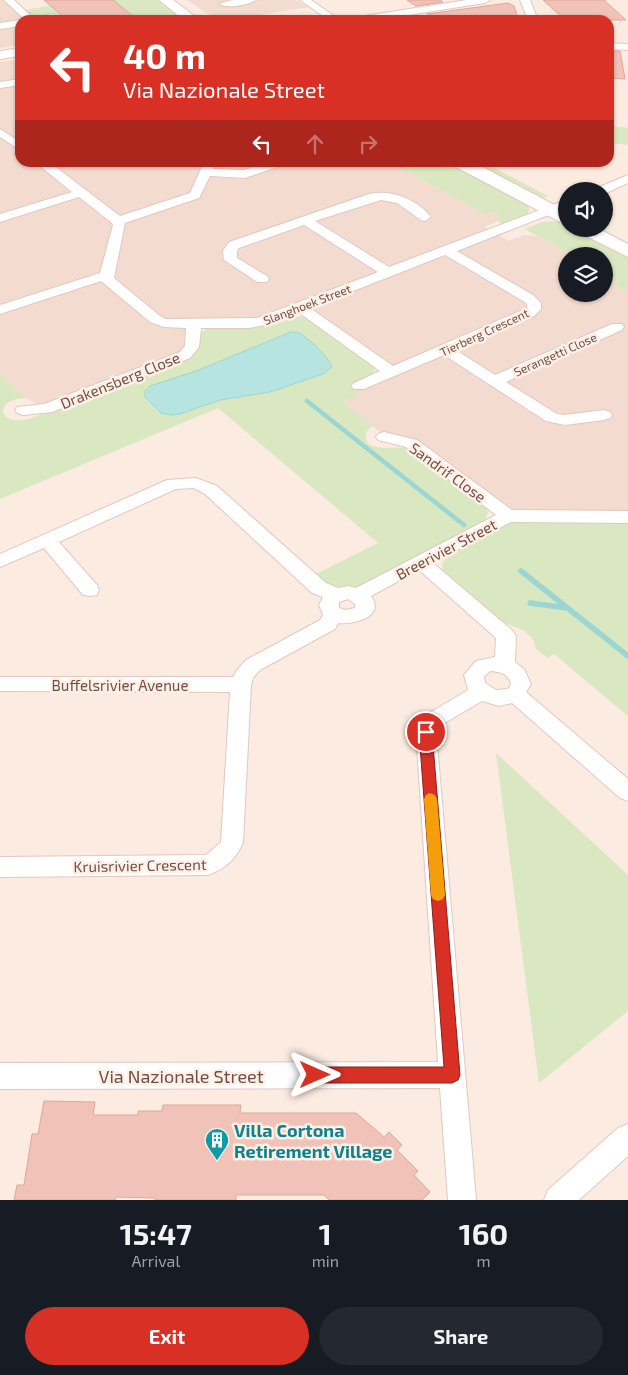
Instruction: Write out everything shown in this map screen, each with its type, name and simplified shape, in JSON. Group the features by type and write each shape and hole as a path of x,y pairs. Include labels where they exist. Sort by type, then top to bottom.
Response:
{"street":[{"path":"9,0 26,15"},
{"path":"165,0 186,15"},
{"path":"224,4 251,0"},
{"path":"305,0 328,15"},
{"path":"390,15 485,0"},
{"path":"525,0 531,15"},
{"path":"0,26 15,24"},
{"path":"614,46 628,47"},
{"path":"0,55 15,53"},
{"path":"0,85 15,83"},
{"path":"0,132 15,143"},
{"path":"0,310 106,275 119,225 118,221 47,167"},
{"path":"118,221 193,196 197,193 208,167 245,174 269,167"},
{"path":"470,167 558,210"},
{"path":"613,186 628,179"},
{"path":"0,218 81,193"},
{"path":"262,279 232,261 230,257 232,248 241,242 368,198 385,196 399,198 416,209 425,218"},
{"name":"Slanghoek Street","path":"106,275 107,280 111,284 159,321 168,324 253,324 387,272 558,212"},
{"path":"306,220 387,272"},
{"path":"601,237 628,251"},
{"name":"Tierberg Crescent","path":"359,386 529,313 534,306 528,298 448,251"},
{"path":"300,307 391,372"},
{"name":"Drakensberg Close","path":"23,410 46,409 185,355 192,347 194,324"},
{"name":"Serangetti Close","path":"494,381 617,327"},
{"name":"Serangetti Close","path":"446,350 552,418 565,420 604,415"},
{"name":"Sandrif Close","path":"384,436 411,443 508,516"},
{"path":"0,561 173,484 196,483 211,490 319,588 334,604 328,624 253,665 244,675 241,685"},
{"name":"Breerivier Street","path":"334,604 347,592 358,595 508,516 628,517"},
{"path":"46,540 90,590"},
{"path":"421,562 506,636 505,666"},
{"path":"490,664 505,666 517,673 520,678 519,689 515,694 494,698 481,692 474,680 478,670 490,664"},
{"name":"Buffelsrivier Avenue","path":"0,684 241,685"},
{"name":"Kruisrivier Crescent","path":"0,867 208,865 219,861 227,853 232,843 241,685"},
{"path":"462,1200 426,732 428,726 435,718 442,716 481,692"},
{"path":"515,694 628,792"},
{"name":"Via Nazionale Street","path":"0,1076 452,1075"},
{"path":"558,1200 628,1138"}],"shaded area":[{"path":"0,0 10,0 26,15 15,15 15,46 0,48"},
{"path":"187,0 295,0 309,7 260,15 210,15"},
{"path":"15,60 15,167 399,167 486,215 493,212 499,215 498,221 484,227 509,241 524,235 537,236 558,247 558,302 613,302 613,285 628,293 628,517 509,516 412,443 385,436 343,402 359,394 353,389 392,373 300,307 260,322 194,324 189,350 45,409 26,398 0,373 0,62"},
{"path":"613,278 619,281 613,284"}],"green space":[{"path":"82,0 157,0 177,15 30,15 25,10"},
{"path":"614,127 628,128 628,145 614,144"},
{"path":"399,167 455,167 527,205 529,209 528,214 504,225 498,221 499,215 493,212 486,215"},
{"path":"481,167 493,167 548,196 542,198"},
{"path":"558,221 558,237 593,237 613,247 558,247 525,229 542,222"},
{"path":"613,247 628,255 628,293 613,285 618,281 613,278"},
{"path":"290,316 305,317 374,366 375,371 371,376 349,386 360,394 343,402 373,426 366,434 369,444 379,447 406,448 411,450 484,505 488,512 484,523 364,585 344,587 332,585 314,575 378,543 218,408 0,499 0,373 26,398 7,403 3,413 11,419 26,420 189,357 197,347 199,336 207,329 219,327 253,328"},
{"path":"519,521 628,522 628,716 554,654 547,658 536,649 532,638 523,630 502,622 443,570 442,563 447,557 508,524"},
{"path":"496,753 628,875 628,1011 539,1083"}],"water":[{"path":"291,332 298,333 307,338 323,354 332,367 323,374 270,392 220,400 180,414 161,413 145,397 145,391 150,386 196,371"}],"building":[{"path":"44,0 113,0 132,15 61,15"},
{"path":"407,0 440,0 443,2 416,6"},
{"path":"543,0 604,0 626,20 614,20 614,15 560,15"},
{"path":"508,3 514,6 517,15 428,15 427,14"},
{"path":"614,51 620,51 625,79 614,78"},
{"name":"Villa Cortona Retirement Village","path":"44,1101 95,1102 93,1115 138,1115 138,1111 162,1111 163,1105 241,1105 240,1113 356,1113 384,1137 389,1132 402,1145 397,1150 418,1171 414,1175 430,1192 422,1200 329,1200 324,1195 236,1195 236,1200 155,1200 155,1198 116,1197 115,1200 14,1200 17,1185 24,1185 32,1134 38,1134"}],"waterway":[{"path":"307,401 464,525"},
{"path":"521,571 628,656"},
{"path":"530,603 567,608"}],"slow traffic":[{"path":"430,799 438,895"}],"place":[{"name":"Villa Cortona Retirement Village","path":"217,1161"}],"route":[{"path":"315,1075 452,1075 426,732"}]}
